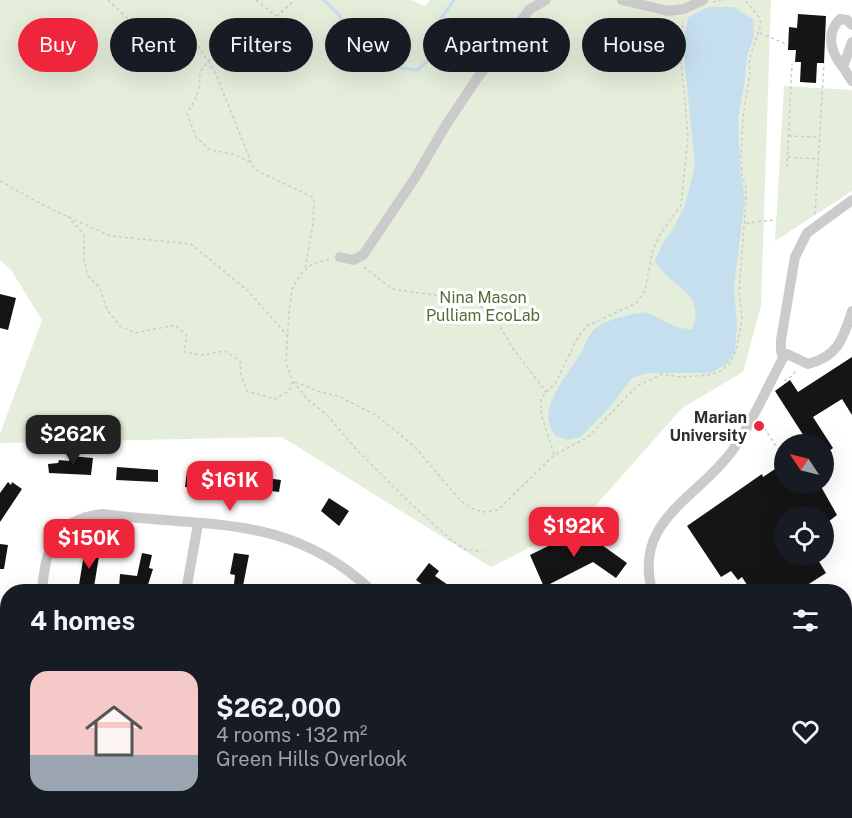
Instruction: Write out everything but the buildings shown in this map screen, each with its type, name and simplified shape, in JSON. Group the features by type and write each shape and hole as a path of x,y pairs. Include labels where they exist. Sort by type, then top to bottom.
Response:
{"street":[{"path":"340,257 353,260 363,255 415,178 446,124 478,77 530,9 546,0"},
{"path":"622,0 669,11 684,9 707,1"},
{"path":"852,25 847,20 840,19 833,26 831,45 836,58 852,81"},
{"path":"843,67 852,42"},
{"path":"783,358 780,351 781,340 795,256 807,233 852,200"},
{"path":"651,584 648,560 654,536 679,504 732,451 783,358 787,354 808,364 823,360 841,342 852,311"},
{"path":"43,584 45,562 50,546 61,532 71,524 89,516 102,514 248,528 295,540 338,563 364,584"},
{"path":"187,584 198,524"}],"path":[{"path":"108,0 144,34 193,38 214,72 254,169 314,198 313,224 305,270"},
{"path":"256,0 276,16"},
{"path":"251,162 233,154 210,150 196,137 187,113 200,87 200,72 208,61 231,45 264,50 276,42 276,16 295,0"},
{"path":"707,1 721,0"},
{"path":"293,381 320,392 338,396 376,416 414,446 461,501 483,512 498,510 555,455 588,436 637,386 662,374 681,377 708,375 719,372 730,363 736,350 742,319 739,291 746,188 742,175 741,158 742,116 750,73 749,60 761,24 759,17 745,0"},
{"path":"555,455 541,414 541,400 555,384 578,337 587,326 636,303 645,291 652,253 660,236 681,205 688,136 680,50 684,9"},
{"path":"759,33 788,45"},
{"path":"814,227 824,63"},
{"path":"787,167 792,64"},
{"path":"788,136 820,137"},
{"path":"787,157 819,159"},
{"path":"0,181 110,236 191,244 248,291 288,336"},
{"path":"68,216 84,235 84,259 88,276 100,288 107,310 120,326 135,333 175,325 188,336 184,352 201,355 225,351 240,361 241,375 248,391 275,399 289,391 293,381"},
{"path":"745,223 776,219"},
{"path":"340,257 312,264 292,289 286,364 293,381 306,398 327,416 356,449 450,539 464,549 483,552"},
{"path":"353,260 392,289 469,300 493,314 512,347 546,392"},
{"path":"783,381 793,375 798,367"},
{"path":"757,418 774,444"}],"green space":[{"name":"Nina Mason Pulliam EcoLab","path":"0,0 412,0 425,6 430,0 771,0 761,306 743,372 682,408 582,521 491,567 282,437 0,443 0,434 42,320 11,270 0,260"},
{"path":"784,86 852,90 852,191 775,241"}],"water":[{"path":"709,7 734,7 753,20 754,36 747,57 738,119 740,168 745,198 734,287 737,326 735,351 727,364 710,373 647,373 632,378 609,408 581,437 567,440 555,435 551,428 548,415 550,406 558,388 593,331 610,321 645,312 673,326 692,329 695,306 684,290 661,270 655,261 686,202 695,165 686,72 686,29 688,18"}],"waterway":[{"path":"323,0 374,55 392,66 417,70 430,59 439,21 454,0"}],"place":[{"name":"Marian University","path":"759,426"}]}
